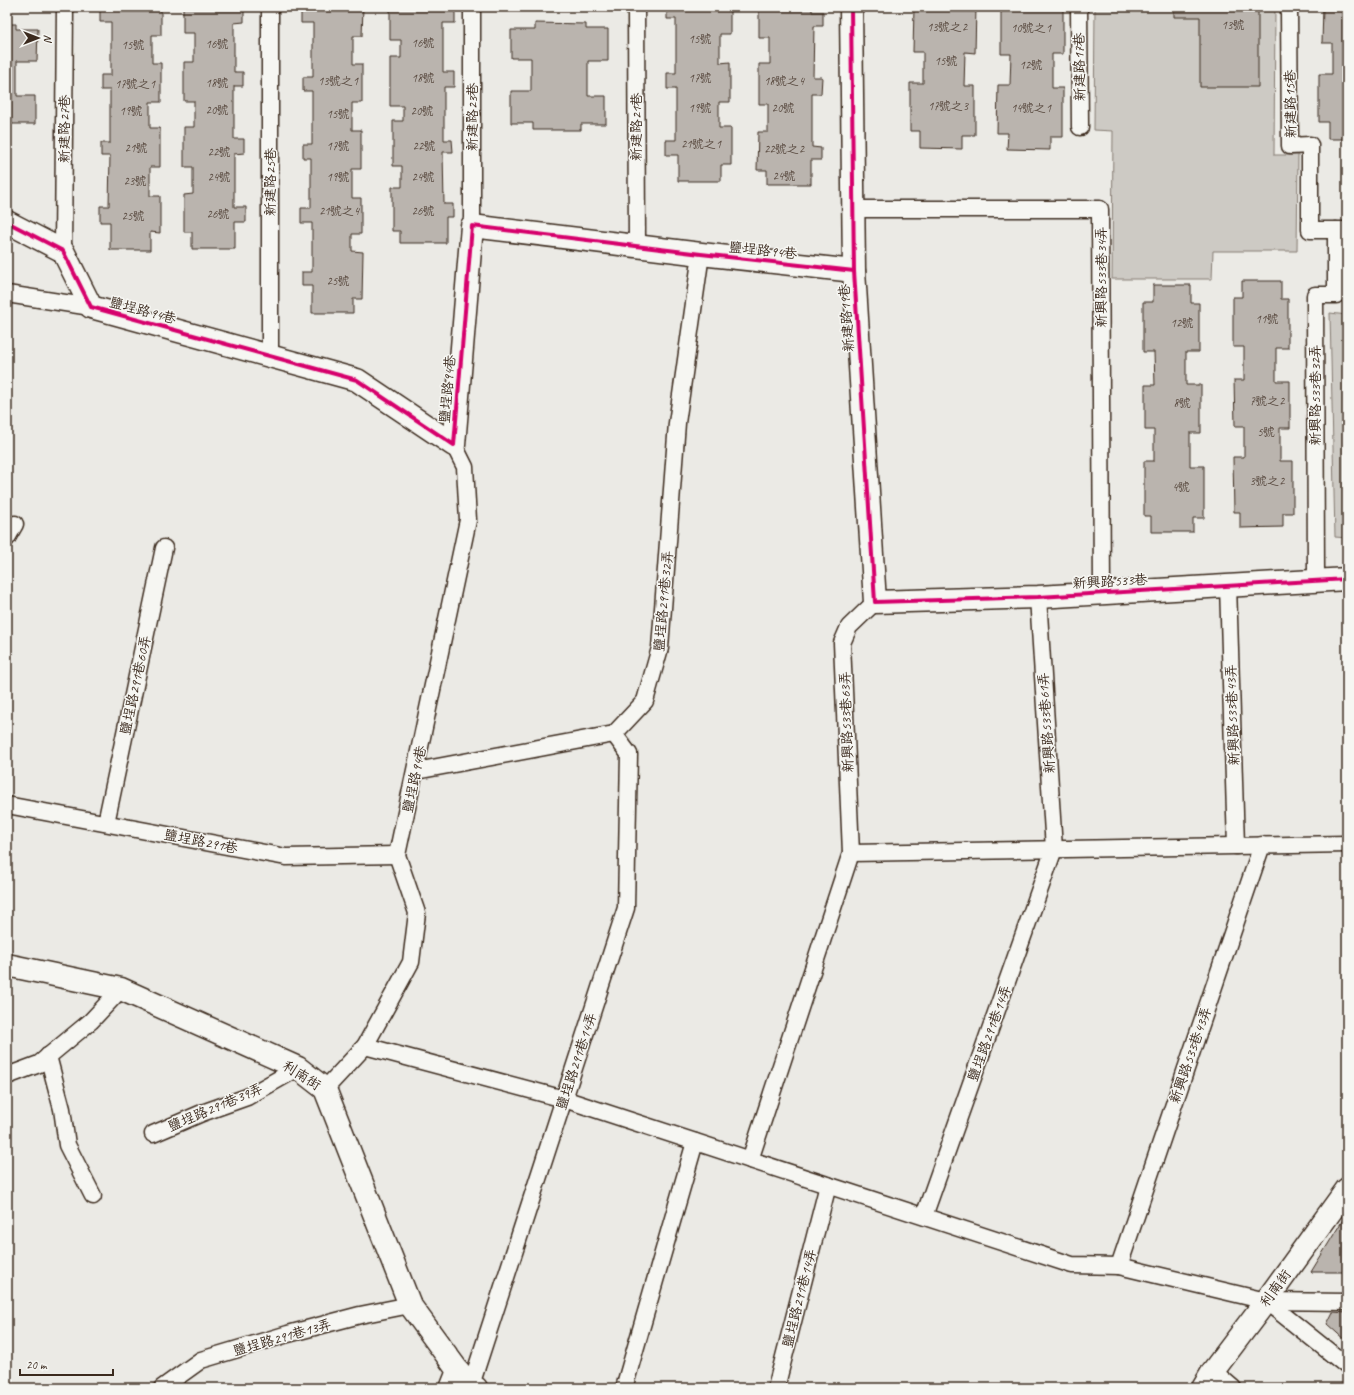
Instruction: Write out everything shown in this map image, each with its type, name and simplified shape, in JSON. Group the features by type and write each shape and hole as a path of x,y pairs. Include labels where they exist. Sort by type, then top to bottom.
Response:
{"street":[{"name":"新建路19巷","path":"851,7 854,271 875,602"},
{"path":"7,222 63,252"},
{"name":"鹽埕路94巷","path":"63,252 91,307 357,380 454,445 472,226 854,271"},
{"name":"新興路533巷","path":"875,602 1038,597 1102,592 1347,579"},
{"name":"利南街","path":"7,965 121,989 298,1068 325,1089 410,1305 456,1368 473,1387"},
{"name":"利南街","path":"1208,1380 1347,1189"}],"lane":[{"name":"新建路27巷","path":"63,252 65,7"},
{"name":"新建路25巷","path":"270,7 270,356"},
{"name":"新建路23巷","path":"472,7 472,226"},
{"name":"新建路21巷","path":"636,7 637,246"},
{"name":"新建路17巷","path":"1079,7 1080,127"},
{"name":"新建路15巷","path":"1289,7 1290,146 1310,145 1310,230 1341,230"},
{"name":"新興路533巷34弄","path":"853,209 1100,209 1102,592"},
{"name":"新興路533巷32弄","path":"1316,580 1315,295 1336,295 1341,230"},
{"name":"鹽埕路291巷32弄","path":"614,734 645,701 660,648 677,423 701,254"},
{"path":"7,294 91,307"},
{"name":"鹽埕路94巷","path":"397,855 468,520 465,467 454,445"},
{"path":"7,538 15,524"},
{"name":"鹽埕路291巷60弄","path":"106,823 164,548"},
{"name":"新興路533巷43弄","path":"1228,585 1236,846"},
{"name":"新興路533巷61弄","path":"1038,597 1054,849"},
{"name":"新興路533巷63弄","path":"851,853 842,643 848,627 875,602"},
{"path":"416,771 614,734"},
{"name":"鹽埕路291巷14弄","path":"473,1387 626,908 629,754 614,734"},
{"name":"鹽埕路291巷","path":"7,805 286,857 397,855"},
{"path":"750,1160 851,853 1347,844"},
{"name":"新興路533巷43弄","path":"1119,1266 1262,845"},
{"name":"鹽埕路291巷14弄","path":"924,1216 1054,849"},
{"path":"325,1089 364,1046 411,962 416,913 397,855"},
{"path":"7,1076 39,1064 91,1022 121,989"},
{"path":"364,1046 564,1099 1072,1265 1119,1266 1266,1301 1347,1302"},
{"path":"48,1056 62,1109 67,1145 93,1196"},
{"name":"鹽埕路291巷39弄","path":"153,1134 247,1097 298,1068"},
{"path":"624,1388 695,1142"},
{"name":"鹽埕路291巷14弄","path":"776,1388 828,1186"},
{"path":"1266,1301 1347,1366"},
{"name":"鹽埕路291巷13弄","path":"162,1388 201,1360 288,1334 353,1317 410,1305"},
{"path":"448,1388 456,1368"},
{"path":"1208,1380 1233,1388"}],"shaded area":[{"path":"1095,7 1275,7 1274,155 1298,155 1297,251 1213,251 1212,279 1112,279 1113,131 1094,130"},
{"path":"1330,313 1347,315 1347,538 1335,537"}],"building":[{"path":"100,7 161,7 161,35 152,35 152,63 161,63 161,102 150,102 150,128 160,128 160,167 150,167 150,196 160,196 160,233 150,232 150,250 110,250 110,222 100,222 100,206 109,206 110,156 101,156 101,143 110,143 110,90 101,90 101,75 111,75 111,22 100,22"},
{"path":"183,7 244,7 244,22 234,23 234,72 243,72 243,86 234,86 234,139 244,139 244,153 234,154 234,207 246,207 246,222 235,222 235,249 192,249 192,232 184,232 184,195 193,194 193,167 184,167 184,127 194,127 194,101 184,101 184,62 194,62 194,33 183,33"},
{"path":"301,7 363,7 362,36 353,36 353,64 362,64 362,103 352,103 352,130 361,130 361,169 352,169 352,198 361,198 361,234 352,234 352,251 363,252 362,299 353,299 353,313 312,313 312,286 302,286 302,272 312,272 312,223 301,223 301,208 311,208 311,158 303,158 303,144 312,144 312,91 303,91 303,77 313,77 313,23 301,23"},
{"path":"390,7 455,8 455,23 443,23 443,72 454,72 454,87 444,87 444,140 452,140 453,152 443,152 444,204 453,204 453,217 446,217 446,243 400,243 400,231 392,231 392,187 402,187 402,166 393,166 393,121 403,121 403,106 390,106 390,58 401,58 401,40 390,40"},
{"path":"667,7 730,7 730,34 720,34 720,63 730,62 730,102 719,102 719,128 731,128 731,165 721,165 721,181 678,181 678,155 666,155 666,140 676,140 676,89 667,89 667,73 676,73 676,19 667,19"},
{"path":"759,7 812,7 812,12 823,12 823,26 814,26 813,77 822,77 821,94 812,94 812,147 821,148 821,160 811,160 811,184 767,184 767,170 757,170 758,132 768,132 768,104 759,104 759,64 770,64 770,38 759,38"},
{"path":"914,7 976,7 975,53 965,52 964,86 975,86 975,135 962,135 962,149 920,148 920,131 910,131 910,83 923,83 923,52 913,52"},
{"path":"1001,7 1063,7 1063,54 1052,54 1052,88 1063,88 1063,137 1050,137 1050,150 1007,149 1008,133 997,133 998,85 1010,85 1011,54 1001,54"},
{"path":"1174,7 1258,7 1258,87 1200,87 1200,17 1174,17"},
{"path":"1323,7 1347,7 1347,139 1328,139 1328,122 1319,122 1319,74 1332,74 1332,43 1322,43"},
{"path":"535,23 586,24 586,29 608,29 608,61 588,61 588,96 606,96 606,124 581,124 581,130 533,130 533,123 511,123 511,91 531,91 531,58 511,58 511,30 535,30"},
{"path":"7,24 16,24 16,29 38,29 37,61 17,61 17,96 35,96 35,124 10,124 10,130 7,130"},
{"path":"1242,281 1281,281 1281,299 1288,299 1288,348 1276,348 1276,381 1290,381 1290,428 1280,428 1280,461 1293,461 1293,513 1283,513 1283,527 1240,528 1240,512 1234,512 1233,457 1244,457 1244,426 1235,426 1234,380 1244,380 1244,347 1233,347 1233,297 1242,297"},
{"path":"1153,285 1191,285 1191,303 1199,303 1199,352 1186,352 1186,385 1201,385 1201,433 1190,433 1190,466 1204,466 1204,518 1193,518 1193,532 1151,532 1151,516 1144,516 1144,461 1154,461 1154,430 1145,430 1145,385 1155,385 1154,352 1143,352 1143,302 1153,302"},
{"path":"1347,1213 1347,1272 1311,1272"},
{"path":"1333,1312 1347,1313 1347,1342 1327,1324"}],"cycle path":[{"path":"851,7 854,271 875,602 1038,597 1347,579"},
{"path":"7,222 63,251 91,307 357,380 454,445 472,226 854,271"}]}
